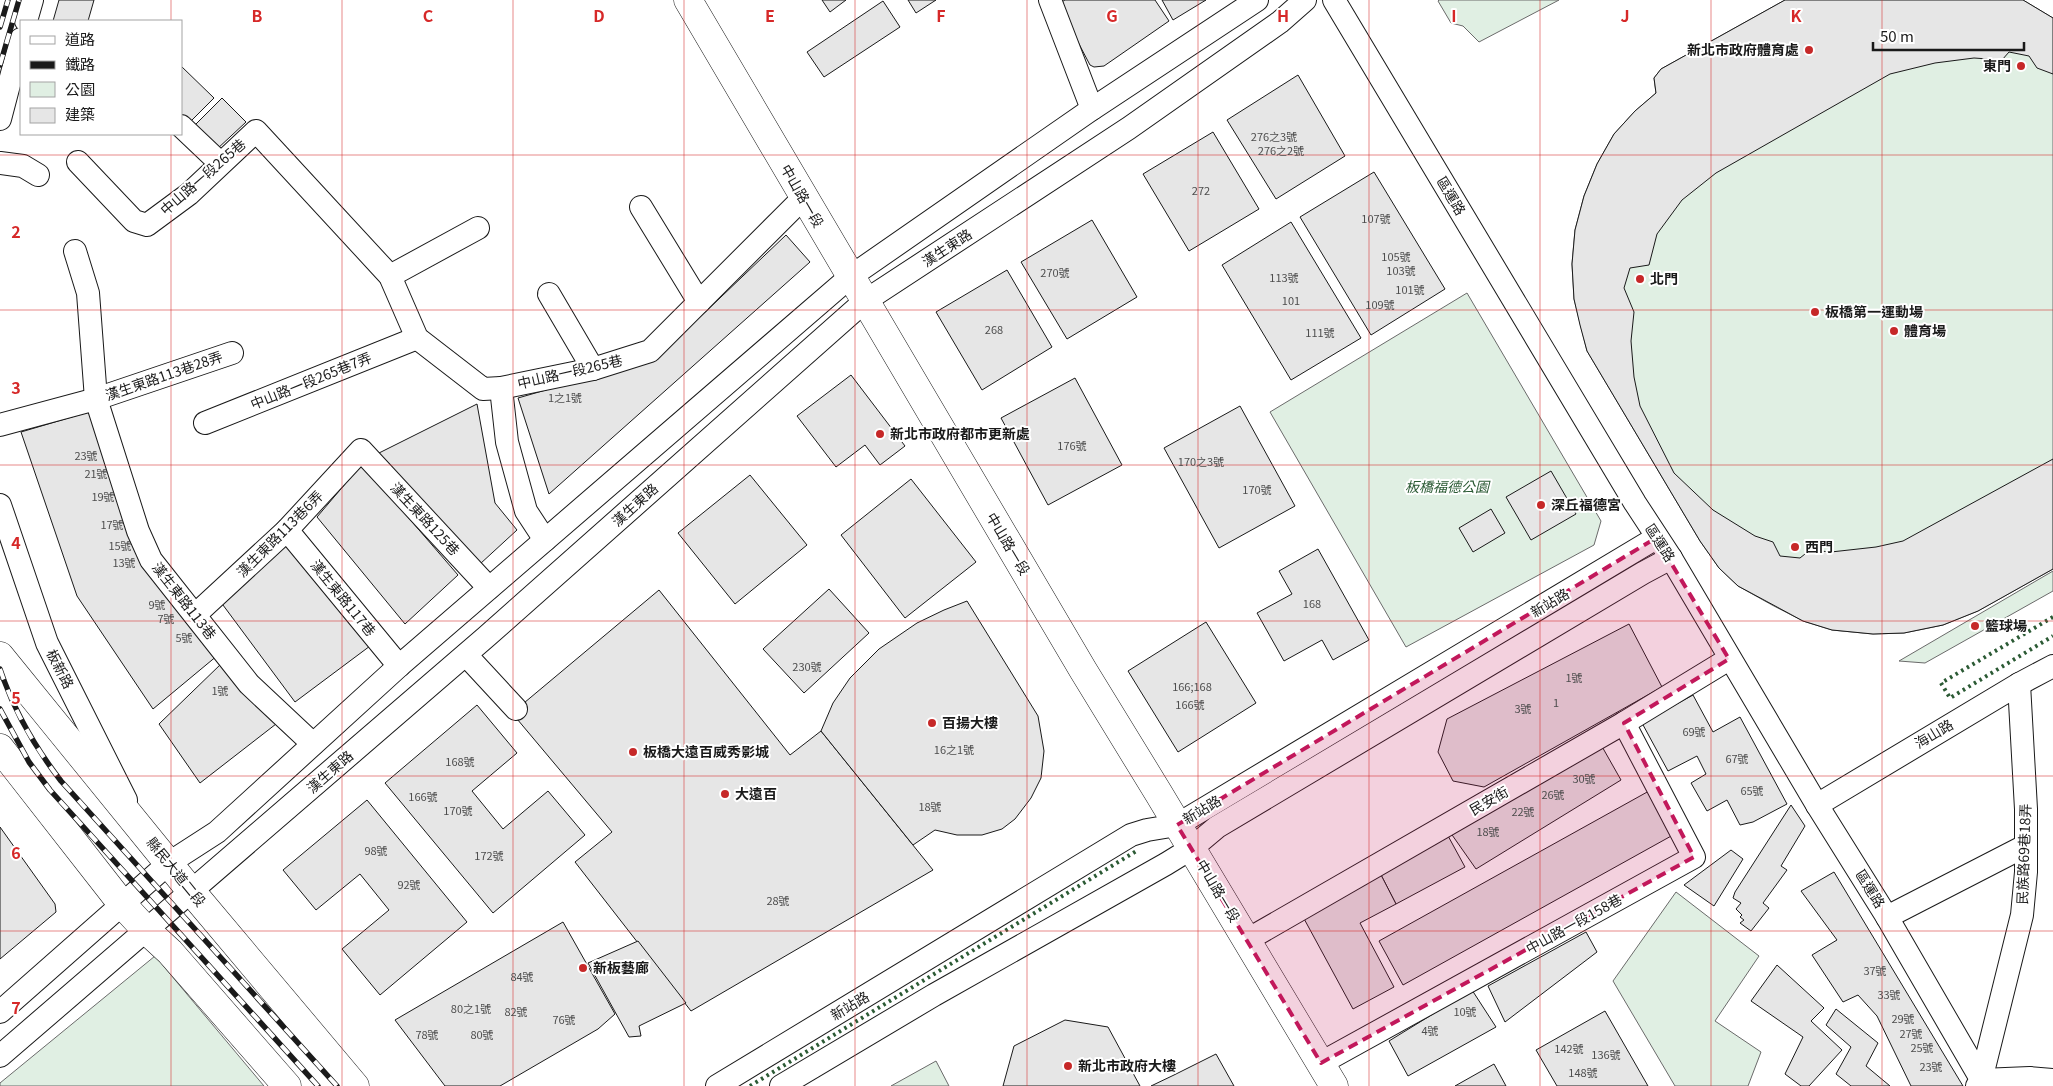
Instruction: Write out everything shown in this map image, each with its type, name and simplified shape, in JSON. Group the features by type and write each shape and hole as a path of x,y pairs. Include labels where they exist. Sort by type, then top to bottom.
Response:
{"main road":[{"name":"中山路一段","path":"688,0 1082,670 1192,848 1327,1074"},
{"name":"縣民大道二段","path":"0,656 192,891 355,1086"},
{"path":"0,748 122,904 170,952 287,1086"}],"street":[{"path":"26,20 32,0"},
{"path":"1050,0 1092,109"},
{"path":"2,1006 170,863 217,832 399,666 850,278 1092,109 1256,0"},
{"name":"漢生東路","path":"0,1056 145,929 192,891 466,655 865,301 1129,128 1280,22 1305,0"},
{"name":"區運路","path":"1334,0 1656,538 1671,558 1817,805 1887,917 1981,1084"},
{"path":"0,119 20,43"},
{"path":"182,127 220,163"},
{"name":"中山路一段265巷","path":"78,162 134,221 148,225 189,194 256,131 390,276 417,338 482,389 501,388 593,369 650,351 803,198"},
{"path":"0,163 23,166 38,175"},
{"path":"642,207 699,302"},
{"path":"390,276 478,228"},
{"name":"漢生東路113巷","path":"75,251 88,293 96,399 138,531 151,560 249,684 313,744"},
{"path":"549,294 593,369"},
{"name":"中山路一段265巷7弄","path":"205,423 417,338"},
{"name":"漢生東路113巷28弄","path":"0,425 96,399 232,352"},
{"path":"501,388 506,442 526,511 545,540"},
{"name":"漢生東路113巷6弄","path":"195,614 288,530 361,450"},
{"name":"漢生東路125巷","path":"361,450 489,588"},
{"name":"板新路","path":"0,505 47,643 139,825"},
{"name":"漢生東路117巷","path":"288,530 399,666"},
{"name":"新站路","path":"717,1086 1131,835 1177,825 1656,538"},
{"name":"新站路","path":"781,1086 1192,848 1218,827 1671,558"},
{"path":"466,655 516,710"},
{"name":"民安街","path":"1247,940 1624,724 1729,659"},
{"name":"海山路","path":"1817,805 2019,684 2053,666"},
{"name":"民族路69巷18弄","path":"1981,1084 2022,915 2026,872 2026,809 2019,684"},
{"name":"中山路一段158巷","path":"1327,1074 1694,857 1624,724"},
{"path":"1887,917 2025,846"},
{"path":"1981,1084 2030,1078 2053,1080"}],"highlighted area":[{"path":"1656,538 1729,659 1624,723 1694,857 1321,1063 1177,825"}],"green space":[{"path":"1439,0 1559,0 1479,42 1463,26 1451,23"},
{"name":"板橋第一運動場","path":"1785,0 2023,0 2053,18 2053,569 1978,611 1943,625 1904,633 1873,634 1832,630 1803,621 1738,586 1719,568 1700,541 1587,351 1574,299 1572,264 1575,230 1584,196 1597,164 1614,134 1635,111 1656,93 1654,78 1661,69"},
{"name":"板橋福德公園","path":"1467,293 1601,521 1594,545 1406,647 1270,412"},
{"name":"籃球場","path":"2053,571 2053,591 1925,663 1899,661"},
{"path":"1676,892 1759,956 1715,1021 1761,1052 1748,1086 1675,1086 1613,981"},
{"path":"155,956 264,1086 0,1086 0,1083"},
{"path":"936,1061 949,1086 891,1086"}],"building":[{"path":"59,0 94,0 88,20 53,20"},
{"path":"822,0 846,0 830,12"},
{"path":"908,0 936,0 916,13"},
{"path":"1065,0 1155,0 1169,21 1104,66 1094,67 1090,65 1058,4"},
{"path":"1162,0 1206,0 1173,20"},
{"path":"1785,0 2023,0 2053,18 2053,74 2037,68 2029,56 2009,52 2002,60 1974,58 1935,63 1890,74 1716,173 1682,200 1657,234 1649,265 1630,268 1624,288 1634,312 1631,341 1634,377 1640,406 1674,473 1713,510 1755,536 1773,542 1780,556 1800,558 1810,550 1831,552 1876,547 1903,541 2053,459 2053,569 1978,611 1943,625 1904,633 1873,634 1832,630 1803,621 1738,586 1719,568 1700,541 1587,351 1580,325 1574,299 1572,264 1575,230 1584,196 1597,164 1614,134 1635,111 1656,93 1654,78 1661,69"},
{"path":"883,1 900,27 824,77 807,52"},
{"path":"182,67 214,98 188,124 182,119"},
{"path":"1298,75 1345,156 1276,199 1227,120"},
{"path":"222,98 246,122 216,150 194,126"},
{"path":"1213,132 1259,209 1189,251 1143,174"},
{"path":"1374,172 1445,289 1371,335 1300,217"},
{"path":"1092,220 1137,297 1067,339 1021,262"},
{"path":"1291,222 1361,338 1291,380 1222,265"},
{"path":"786,235 810,262 549,494 518,398 657,358"},
{"path":"1007,270 1052,347 982,390 936,312"},
{"path":"851,375 905,446 880,465 865,445 836,467 797,416"},
{"path":"1075,378 1122,465 1048,505 1001,418"},
{"path":"477,404 495,503 517,530 480,564 379,453"},
{"path":"1240,406 1295,506 1219,548 1164,448"},
{"path":"92,411 145,563 218,655 153,709 77,596 21,432"},
{"path":"362,464 458,575 405,624 317,517"},
{"name":"深丘福德宮","path":"1551,471 1576,514 1531,540 1506,497"},
{"path":"750,475 807,545 735,604 678,533"},
{"path":"911,479 976,562 905,618 841,535"},
{"path":"1491,509 1505,533 1473,552 1459,528"},
{"path":"288,544 370,646 295,702 220,601"},
{"path":"1318,549 1369,640 1333,660 1322,640 1284,661 1257,613 1292,594 1279,571"},
{"path":"829,589 869,633 804,693 763,649"},
{"name":"大遠百","path":"659,590 790,755 821,731 933,870 691,1011 575,862 612,832 512,713"},
{"name":"百揚大樓","path":"967,601 1038,716 1044,751 1041,778 1031,798 1015,819 1002,829 982,835 957,835 935,830 913,845 821,731 833,703 850,678 879,649 917,623"},
{"path":"1206,622 1256,703 1178,752 1128,671"},
{"path":"1629,624 1662,687 1484,787 1453,781 1438,752 1447,719"},
{"path":"222,663 276,724 200,783 159,724"},
{"path":"1693,695 1713,732 1740,717 1787,804 1753,822 1740,825 1727,800 1707,811 1691,783 1706,774 1697,756 1668,771 1642,723"},
{"path":"477,705 517,753 472,791 503,829 548,791 585,835 493,913 385,783"},
{"path":"1600,743 1621,780 1476,869 1450,832"},
{"path":"1649,791 1673,835 1403,985 1379,941"},
{"path":"367,800 467,922 380,995 342,949 389,910 360,874 316,910 283,870"},
{"path":"1791,805 1805,826 1781,866 1787,870 1763,903 1769,908 1751,931 1740,923 1744,920 1736,909 1741,903 1733,898"},
{"path":"0,827 55,904 56,912 0,959"},
{"path":"1447,834 1465,867 1396,904 1380,873"},
{"path":"1731,850 1743,859 1714,906 1684,885"},
{"path":"1834,872 1963,1086 1911,1086 1877,1016 1858,995 1843,1002 1812,955 1837,940 1801,891"},
{"path":"1380,873 1396,904 1360,923 1394,987 1353,1009 1302,915"},
{"path":"563,922 615,1014 598,1029 500,1086 445,1086 395,1020"},
{"path":"1586,932 1597,952 1505,1022 1488,986"},
{"path":"638,941 686,1003 639,1026 641,1036 629,1037 588,963"},
{"path":"1777,965 1824,1008 1811,1021 1842,1050 1809,1086 1801,1086 1785,1074 1803,1037 1751,1001"},
{"path":"1472,990 1496,1027 1408,1076 1389,1041"},
{"path":"1836,1009 1878,1043 1866,1066 1890,1086 1851,1086 1836,1074 1851,1047 1826,1025"},
{"path":"1605,1011 1648,1086 1557,1086 1536,1050"},
{"name":"新北市政府大樓","path":"1065,1020 1108,1027 1140,1086 1003,1086 1014,1046"},
{"name":"新北市政府大樓","path":"1216,1054 1234,1086 1151,1086 1174,1075"},
{"path":"1494,1064 1506,1086 1455,1086"}],"railway":[{"path":"0,27 8,0"},
{"path":"0,65 19,0"},
{"path":"0,669 26,728 42,755 61,781 337,1086"},
{"path":"0,709 29,762 50,790 318,1086"}],"hedge":[{"path":"2053,617 1941,683 1950,698 2053,636"},
{"path":"750,1086 1138,850"}],"place":[{"name":"新北市政府體育處","path":"1809,50"},
{"name":"東門","path":"2021,66"},
{"name":"北門","path":"1640,279"},
{"name":"板橋第一運動場","path":"1815,312"},
{"name":"體育場","path":"1894,331"},
{"name":"新北市政府都市更新處","path":"880,434"},
{"name":"深丘福德宮","path":"1541,505"},
{"name":"西門","path":"1795,547"},
{"name":"籃球場","path":"1975,626"},
{"name":"百揚大樓","path":"932,723"},
{"name":"板橋大遠百威秀影城","path":"633,752"},
{"name":"大遠百","path":"725,794"},
{"name":"新板藝廊","path":"583,968"},
{"name":"新北市政府大樓","path":"1068,1066"}]}
